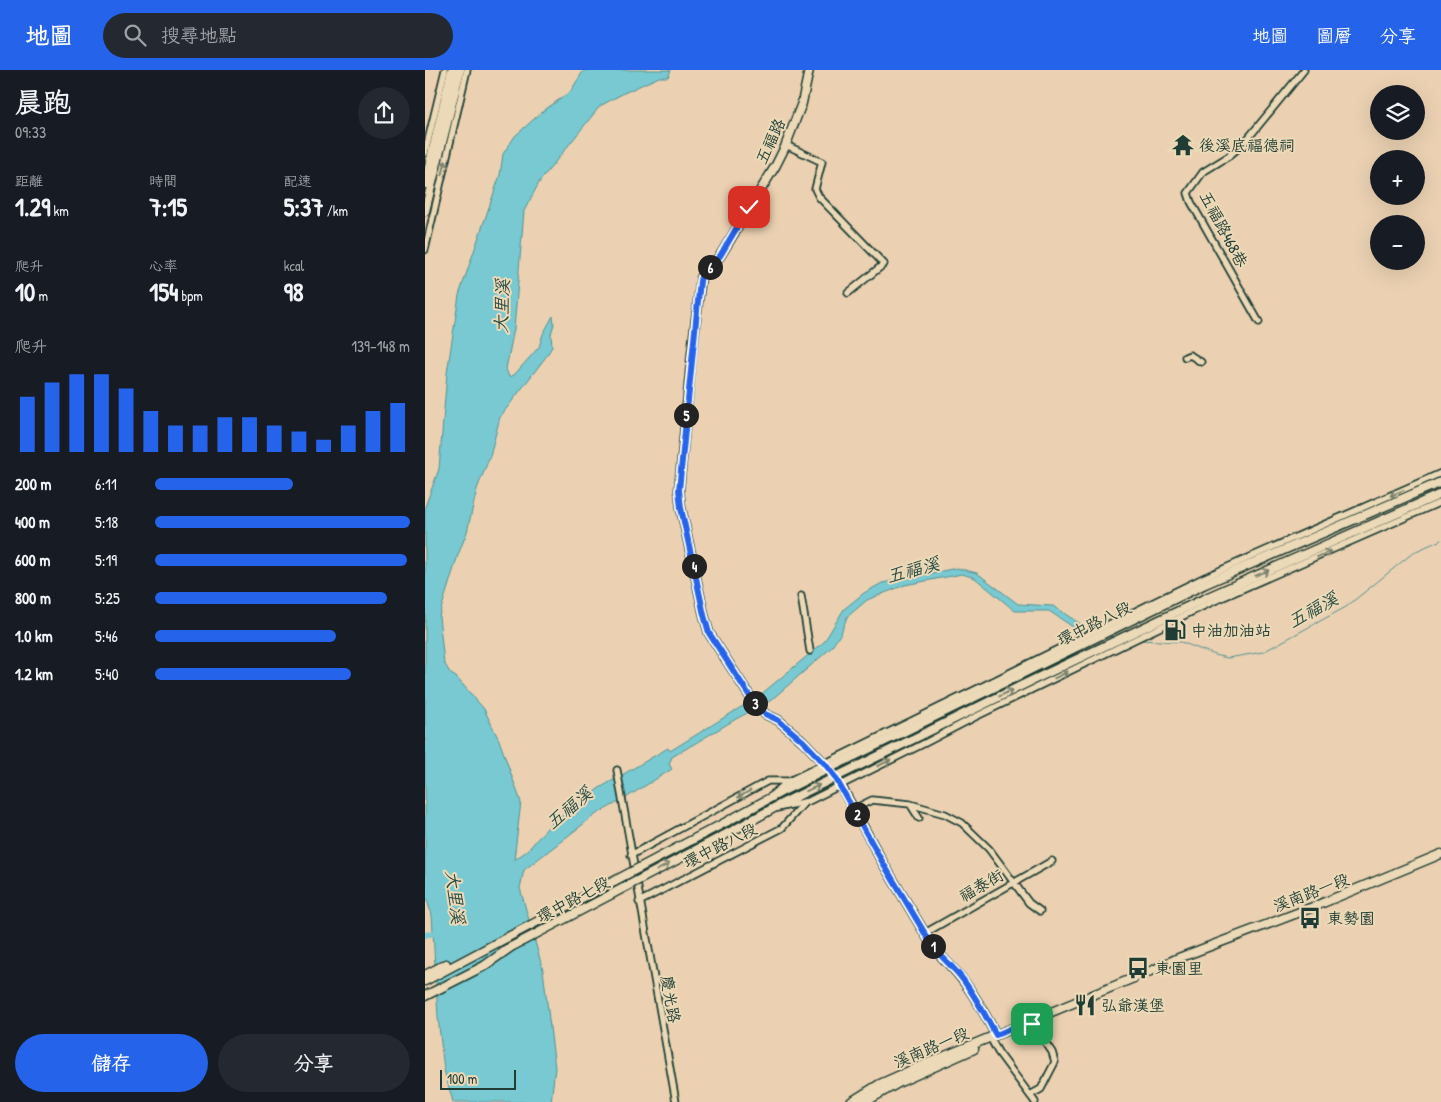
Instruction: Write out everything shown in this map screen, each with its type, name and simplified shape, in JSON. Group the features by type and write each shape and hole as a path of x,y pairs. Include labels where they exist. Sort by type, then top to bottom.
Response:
{"street":[{"path":"425,153 445,70"},
{"path":"425,184 452,70"},
{"path":"425,211 460,70"},
{"path":"425,250 427,233 467,70"},
{"name":"五福路","path":"809,70 801,103 786,145 776,165 720,256 701,277 679,490 681,508 709,633 751,698 762,711 778,720 803,741 827,766"},
{"name":"五福路468巷","path":"1259,322 1191,202 1188,193 1203,172 1229,156 1245,142 1304,70"},
{"path":"786,145 822,162 815,189 819,197 884,264 848,293"},
{"path":"1185,357 1190,355 1201,362"},
{"name":"環中路八段","path":"728,821 827,766 1113,625 1202,582 1441,473"},
{"name":"環中路八段","path":"1202,582 1441,482"},
{"name":"環中路八段","path":"770,810 805,802 927,742 1123,641 1441,494"},
{"name":"環中路八段","path":"734,830 835,777 1105,646 1151,631 1211,599 1441,502"},
{"path":"1202,582 1211,599"},
{"path":"801,596 810,651"},
{"path":"827,766 840,785 883,863 937,952 963,980 994,1038 998,1052 1035,1102"},
{"name":"環中路八段","path":"765,800 789,781 827,766"},
{"name":"慶光路","path":"617,770 675,1102"},
{"name":"環中路八段","path":"631,856 768,781 789,781"},
{"path":"854,809 872,800 910,804 945,814 962,823 989,849 1015,881 1029,903 1039,912"},
{"name":"環中路八段","path":"639,902 781,828 805,802"},
{"path":"910,804 919,818"},
{"name":"環中路七段","path":"425,981 728,821"},
{"name":"環中路七段","path":"425,991 734,830"},
{"name":"溪南路一段","path":"851,1102 880,1084 898,1076 1029,1024 1161,965 1313,907 1441,854"},
{"name":"福泰街","path":"925,933 1052,861"},
{"path":"425,975 475,950 507,937"},
{"path":"425,996 484,966 511,947"},
{"path":"1029,1024 1052,1052 1055,1062 1041,1088 1030,1095"},
{"name":"溪南路一段","path":"865,1102 900,1082 994,1038"}],"water":[{"name":"大里溪","path":"584,70 671,70 668,77 659,77 600,106 540,181 524,211 514,329 506,369 509,377 514,375 539,347 543,334 553,316 552,347 500,417 490,456 477,489 467,532 439,616 444,663 451,674 456,677 484,709 499,740 521,802 514,860 527,851 554,820 568,813 598,789 668,748 670,751 759,696 824,642 844,609 864,593 882,583 957,568 977,573 1018,604 1053,606 1082,625 1076,629 1049,611 1015,611 975,578 962,574 905,585 867,600 847,617 841,633 831,648 770,701 672,757 669,764 672,769 595,815 524,870 520,888 543,970 555,1068 551,1102 453,1102 444,1070 438,1017 432,915 425,895 425,507 439,469 447,373 459,295 500,175 503,154 515,136 543,111 570,92"}],"waterway":[{"name":"五福溪","path":"1138,640 1181,642 1228,658 1263,652 1346,607 1414,552 1441,540"},
{"name":"五福溪","path":"1078,627 1088,632"},
{"name":"五福溪","path":"1106,636 1115,637"},
{"path":"425,935 440,932"}],"place":[{"name":"後溪底福德祠","path":"1183,145"},
{"name":"中油加油站","path":"1175,630"},
{"name":"東勢園","path":"1310,918"},
{"name":"東園里","path":"1138,968"},
{"name":"弘爺漢堡","path":"1085,1005"}],"route":[{"path":"749,207 720,256 701,277 700,281 679,490 681,508 709,633 751,698 762,711 778,720 803,741 829,769 930,942 963,980 996,1035 1027,1022 1029,1026 1032,1024"}]}
